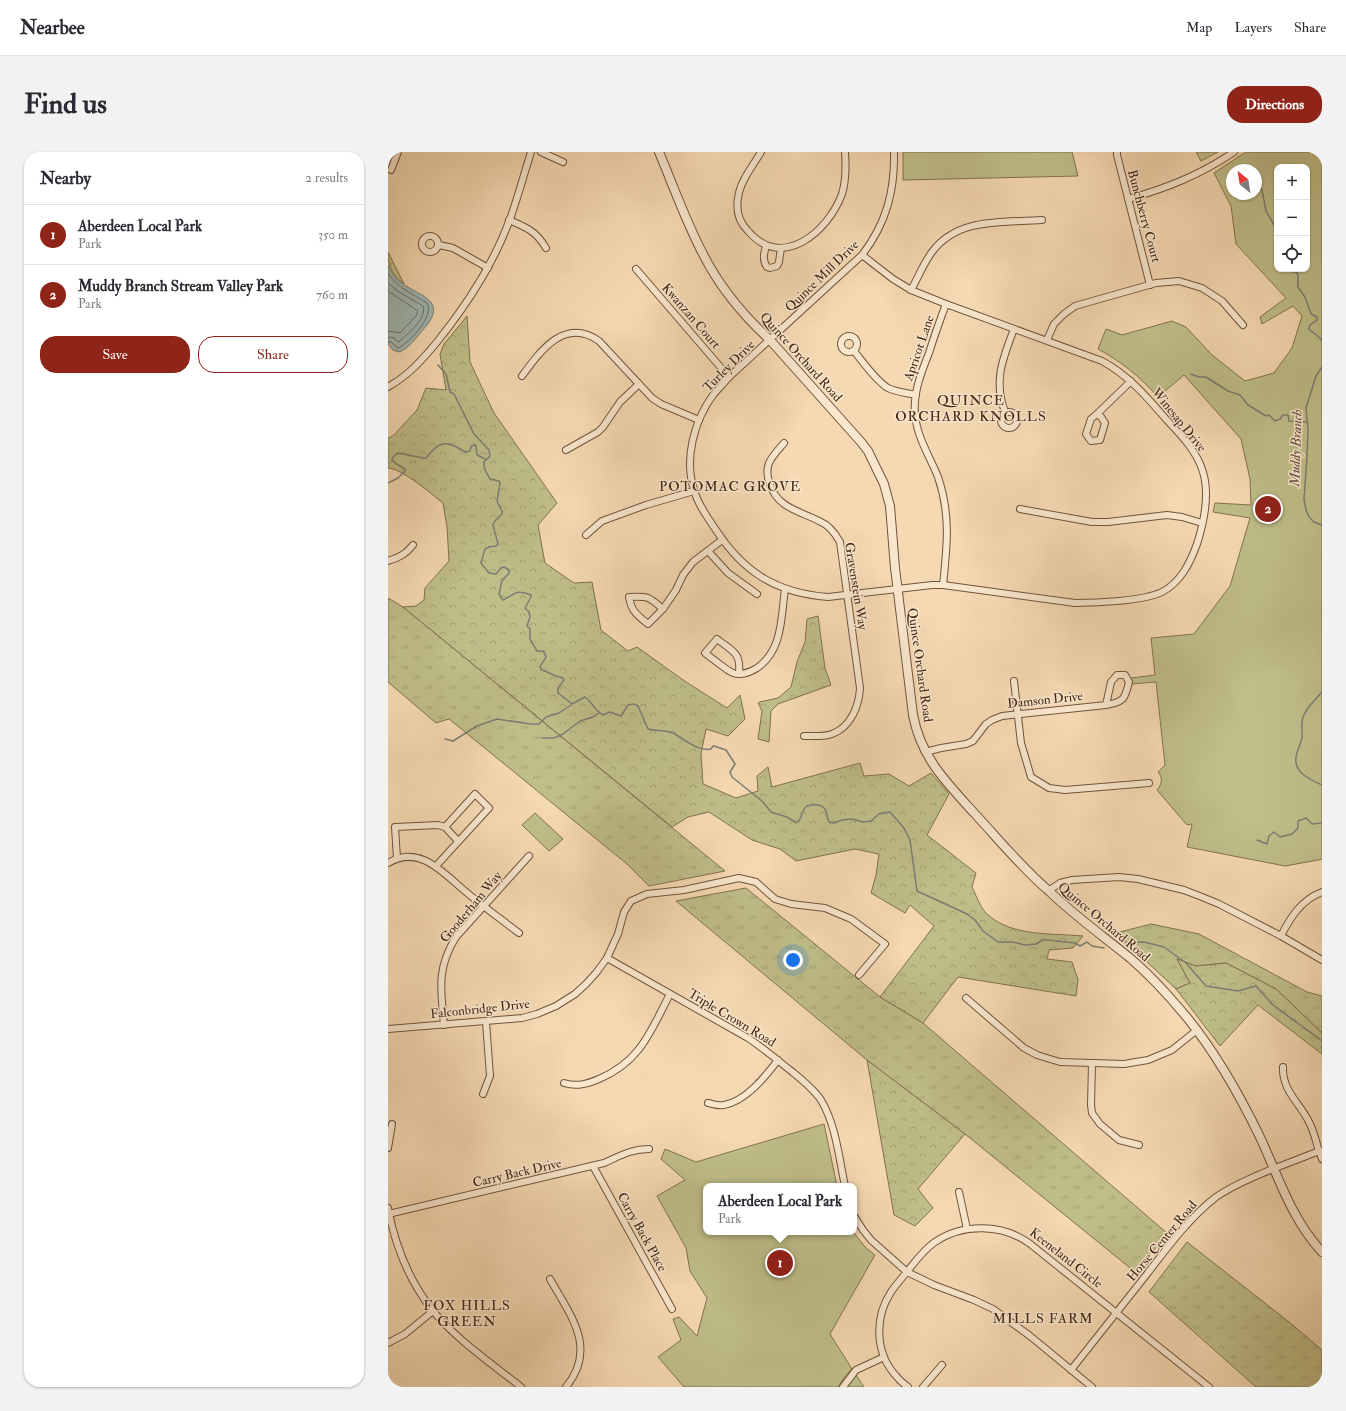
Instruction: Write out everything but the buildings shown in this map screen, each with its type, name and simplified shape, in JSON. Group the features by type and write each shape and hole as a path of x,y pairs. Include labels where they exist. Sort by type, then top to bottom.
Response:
{"street":[{"path":"391,170 398,152"},
{"path":"388,387 413,370 424,357 452,323 488,268 510,220 531,152"},
{"path":"541,152 563,162"},
{"name":"Quince Orchard Road","path":"659,152 703,254 720,283 756,326 855,434 868,451 878,470 884,484 890,506 913,715 918,735 925,752 945,781 1048,891 1138,965 1166,993 1197,1030 1230,1081 1259,1135 1298,1220 1309,1237 1322,1252"},
{"path":"761,152 744,181 738,196 739,218 743,226 754,239 766,246 781,248 788,248 804,242 828,220 835,210 842,194 845,152"},
{"name":"Quince Mill Drive","path":"770,340 862,255 871,243 885,215 891,197 894,181 894,152"},
{"name":"Bunchberry Court","path":"1117,152 1150,285"},
{"path":"1128,199 1154,192 1185,180 1234,152"},
{"path":"510,220 527,227 540,238 546,248"},
{"path":"911,290 932,252 946,238 954,233 964,228 985,223 1042,220"},
{"path":"438,245 453,248 488,268"},
{"path":"766,246 764,264 770,268 777,266 781,248"},
{"name":"Winesap Drive","path":"862,255 883,272 911,290 1102,360 1112,366 1131,381 1184,439 1199,462 1203,471 1206,487 1205,507 1202,523 1192,557 1182,575 1176,582 1162,592 1144,597 1104,602 1075,603 943,586 925,585 898,588"},
{"name":"Kwanzan Court","path":"636,269 729,377"},
{"path":"1047,340 1054,324 1075,306 1156,283 1179,281 1202,288 1222,301 1243,325"},
{"name":"Apricot Lane","path":"943,586 948,533 946,510 937,476 918,431 915,414 917,386 946,304"},
{"path":"1005,412 999,389 1000,372 1002,360 1014,329"},
{"path":"522,376 535,359 556,338 568,333 583,333 599,341 652,398 661,404 699,420"},
{"name":"Turley Drive","path":"770,340 729,377 713,395 699,420 692,443 690,456 691,475 694,491 704,512 733,554 748,568 785,589 813,596 828,597 898,588"},
{"path":"854,351 886,387 916,395"},
{"path":"1097,414 1131,381"},
{"path":"566,450 603,428 620,402 639,384"},
{"name":"Gravenstein Way","path":"784,443 770,462 768,469 767,476 771,490 788,508 820,521 832,530 840,542 860,688 855,711 849,720 839,730 831,735 804,736"},
{"path":"586,535 602,521 646,505 694,491"},
{"path":"1020,509 1092,522 1108,522 1167,515 1182,517 1202,523"},
{"path":"663,609 651,598 645,596 629,597 630,606 634,612 648,624 663,609 676,590 683,574 694,562 722,540"},
{"path":"388,561 400,558 406,554 413,545"},
{"path":"708,551 728,573 756,594"},
{"path":"739,673 740,664 736,654 717,639 705,653 733,673 739,673 750,673 761,665 770,656 779,636 785,589"},
{"name":"Damson Drive","path":"925,752 966,744 973,741 986,724 1002,716 1106,705 1118,703 1126,695 1129,682 1125,675 1117,675 1111,682 1106,705"},
{"path":"1014,681 1021,743 1031,777 1049,788 1065,790 1149,783"},
{"path":"436,866 489,808 475,794 445,827"},
{"path":"397,858 395,827 438,825 445,827 458,841"},
{"name":"Gooderham Way","path":"444,1025 441,983 444,962 448,950 456,937 529,856"},
{"path":"388,863 397,858 406,857 417,858 436,866 464,891 519,933"},
{"path":"1048,891 1060,883 1072,880 1119,877 1138,879 1184,890 1219,904 1281,936 1322,960"},
{"name":"Falconbridge Drive","path":"388,1029 522,1018 537,1014 556,1006 575,994 586,984 607,958 618,934 624,912 631,900 647,894 684,890 739,878 756,882 775,899 791,904 825,908 851,919 885,944 859,975"},
{"path":"1281,936 1290,919 1304,903 1322,892"},
{"name":"Triple Crown Road","path":"607,958 748,1038 778,1060 809,1086 820,1100 828,1116 833,1130 844,1183"},
{"path":"564,1083 579,1086 612,1073 627,1063 643,1044 670,994"},
{"path":"966,998 1024,1048 1037,1055 1060,1062 1124,1064 1148,1060 1172,1050 1197,1030"},
{"path":"483,1094 490,1076 486,1022"},
{"path":"708,1103 719,1106 725,1105 740,1098 763,1080 778,1060"},
{"path":"1092,1063 1092,1112 1100,1124 1119,1140 1139,1145"},
{"path":"1282,1067 1282,1075 1285,1085 1310,1122 1321,1151 1322,1159"},
{"path":"388,1148 392,1124"},
{"name":"Carry Back Drive","path":"388,1212 593,1166 604,1163 628,1152 638,1149 649,1149"},
{"name":"Horse Center Road","path":"1071,1370 1189,1223 1205,1207 1232,1188 1274,1169 1321,1151"},
{"name":"Carry Back Place","path":"593,1166 672,1309"},
{"path":"959,1192 967,1229"},
{"path":"388,1212 405,1265 416,1288 433,1311 456,1335 521,1387"},
{"path":"857,1220 871,1240 907,1272 934,1285 993,1309 1030,1336 1092,1387"},
{"name":"Keeneland Circle","path":"908,1387 896,1377 884,1357 880,1343 879,1332 881,1312 891,1292 922,1254 935,1242 951,1233 967,1229 993,1228 1004,1230 1020,1236 1209,1387"},
{"path":"550,1279 577,1328 581,1346 580,1360 575,1374 566,1387"},
{"path":"388,1343 405,1334 433,1311"},
{"path":"843,1387 856,1370 884,1357"},
{"path":"923,1387 942,1365"}],"green space":[{"path":"903,152 1072,152 1078,176 903,180"},
{"path":"1196,152 1218,152 1201,161"},
{"path":"1246,152 1322,152 1322,859 1285,866 1187,847 1192,824 1187,825 1157,790 1161,781 1161,776 1158,772 1165,765 1156,682 1132,684 1131,678 1155,675 1151,638 1194,634 1230,586 1250,518 1213,512 1215,503 1251,505 1250,479 1241,439 1184,375 1158,397 1130,370 1098,349 1106,329 1122,335 1172,321 1186,327 1212,355 1245,381 1274,373 1292,348 1302,316 1293,306 1262,324 1260,317 1286,298 1236,244 1231,206 1228,200 1262,200 1262,164 1228,164"},
{"path":"1226,165 1226,196 1214,173"},
{"path":"388,252 404,284 396,277 390,267"},
{"path":"467,316 470,362 494,413 557,503 538,525 545,563 574,583 592,582 601,630 628,651 637,647 686,682 727,708 740,695 745,719 728,736 706,729 701,754 703,784 736,798 758,791 757,776 768,767 772,787 860,763 864,776 889,774 909,786 931,773 949,794 927,835 976,873 972,887 985,912 1008,927 1020,930 1045,934 1083,936 1073,948 1049,950 1047,959 1072,962 1078,980 1076,996 958,977 923,1023 880,997 934,926 910,905 905,913 871,893 876,875 879,854 855,849 796,861 780,849 752,840 709,812 688,817 672,827 403,607 416,606 424,600 425,588 449,561 447,527 443,503 409,477 394,469 388,468 388,438 393,436 417,410 426,388 446,390 440,354 444,344"},
{"path":"388,598 403,607 725,871 649,886 627,864 449,719 436,723 388,682"},
{"path":"818,616 825,668 831,685 778,704 771,711 769,742 758,739 762,711 758,703 778,698 791,687 797,662 805,642 807,619"},
{"path":"535,813 563,839 549,851 522,825"},
{"path":"746,888 880,997 923,1023 1168,1234 1135,1272 965,1134 867,1060 676,901"},
{"path":"1151,924 1199,934 1307,992 1322,996 1322,1033 1276,989 1226,963 1196,966 1177,959 1190,983 1176,989 1116,933"},
{"path":"1177,959 1196,966 1226,963 1276,989 1322,1033 1322,1054 1258,1005 1220,1046 1176,989 1190,983"},
{"path":"867,1060 965,1134 918,1189 933,1208 915,1226 894,1215"},
{"path":"824,1124 836,1183 703,1183 703,1235 855,1235 866,1248 875,1255 830,1334 852,1369 838,1387 684,1387 658,1357 681,1340 673,1319 679,1317 697,1336 707,1298 690,1271 686,1248 657,1196 685,1180 661,1159 665,1149 696,1162"},
{"path":"1187,1242 1289,1322 1322,1350 1322,1387 1256,1387 1149,1292"},
{"path":"856,1375 864,1387 847,1387"}],"water":[{"path":"388,265 396,278 428,299 434,311 430,320 416,338 399,352 393,350 388,344"}],"waterway":[{"path":"1262,190 1266,211 1274,225"},
{"path":"1296,272 1298,275 1298,287 1305,297 1311,314 1317,317 1317,320 1310,325 1309,329 1321,339 1322,342"},
{"path":"438,365 446,374 450,392 454,394 474,434 489,450 490,456 484,462 484,466 490,479 499,481 500,483 497,501 502,514 493,525 498,544 485,549 481,563 489,573 496,574 501,568 504,567 509,570 509,573 502,581 499,594 503,600 519,592 531,595 525,608 529,612 530,617 527,626 530,629 530,639 537,651 543,651 546,656 540,667 542,670 557,677 563,678 564,680 558,688 558,693 572,704 585,697 603,715 610,712 621,716 628,705 634,704 638,706 648,729 673,733 701,749 711,749 714,746 726,750 735,764 730,772 732,777 762,801 771,812 787,817 795,822 800,820 807,806 814,805 820,805 823,807 829,822 834,823 852,819 863,822 871,821 879,814 890,812 904,828 910,840 917,891 967,914 975,920 983,931 998,942 1013,942 1025,945 1036,944 1043,940 1048,940 1075,943 1080,946 1087,942 1092,946 1104,948"},
{"name":"Muddy Branch","path":"1322,367 1316,376 1306,408 1308,429 1304,499 1309,517 1314,522 1322,525"},
{"path":"1191,374 1199,377 1206,377 1228,391 1240,395 1248,405 1266,416 1269,415 1275,421 1280,419 1283,415 1288,415 1289,421 1307,422"},
{"path":"388,483 398,478 405,471 405,469 392,460 398,453 426,458 440,445 452,445 466,452 470,451 471,447 474,445 476,446 477,455 485,459"},
{"name":"Muddy Branch","path":"1322,692 1310,706 1303,718 1302,738 1296,758 1296,763 1300,772 1322,785"},
{"path":"445,739 453,741 477,726 497,719 539,724 546,717 559,713 571,705"},
{"path":"542,738 554,738 563,734 580,721 593,717 599,713"},
{"path":"1257,840 1267,844 1269,836 1274,832 1280,837 1292,834 1298,828 1298,821 1306,818 1312,824 1322,822"},
{"path":"1124,943 1144,942 1164,947 1186,963 1206,986 1238,991 1256,986 1273,1005 1322,1041"}],"place":[{"name":"Muddy Branch Stream Valley Park","path":"1268,509"},
{"name":"Aberdeen Local Park","path":"780,1263"}],"district":[{"name":"QUINCE ORCHARD KNOLLS","path":"971,408"},
{"name":"POTOMAC GROVE","path":"730,486"},
{"name":"FOX HILLS GREEN","path":"467,1314"},
{"name":"MILLS FARM","path":"1043,1318"}]}
